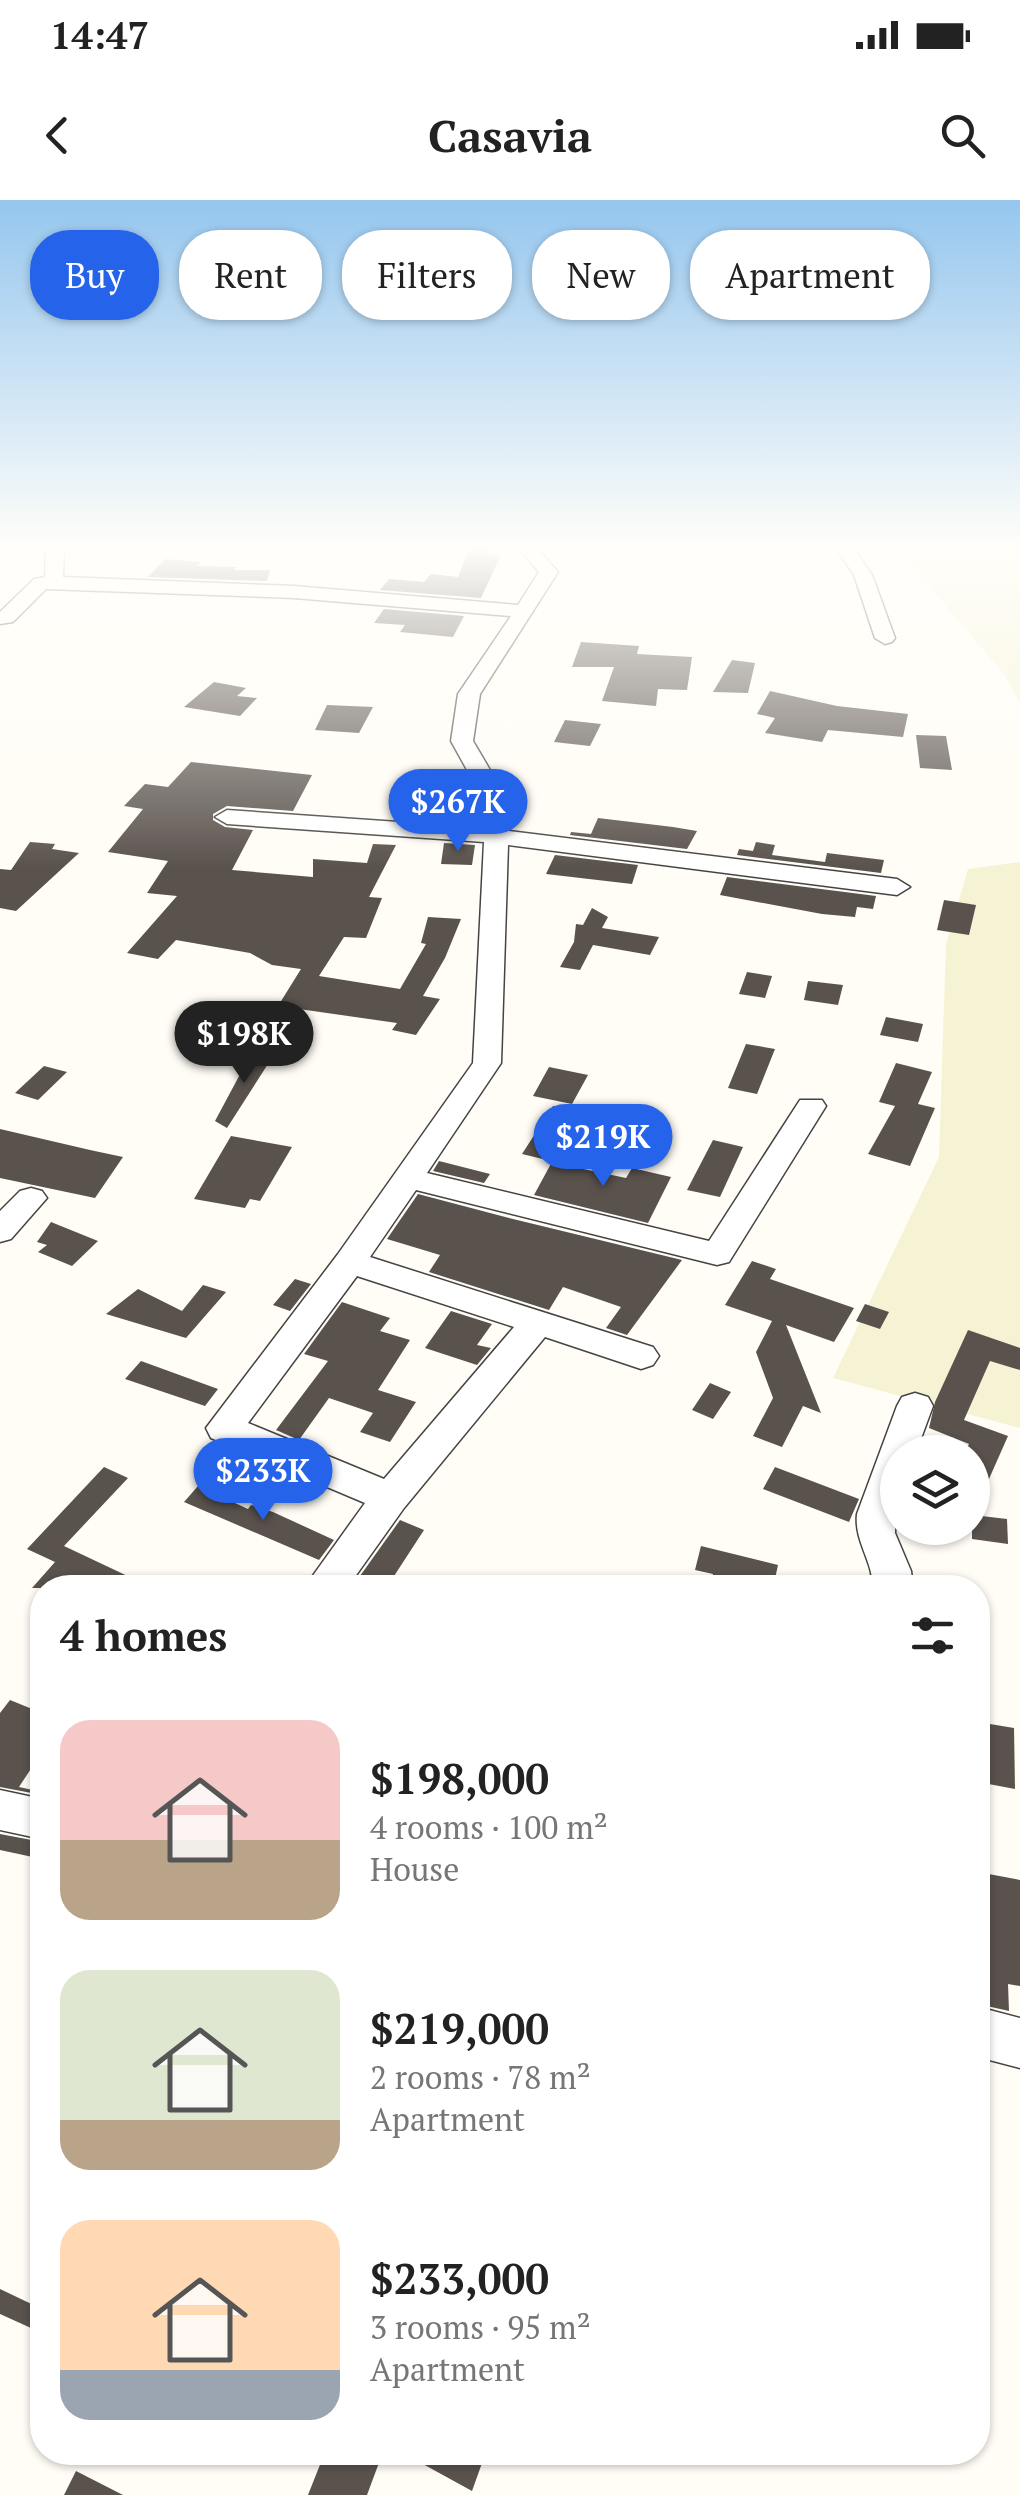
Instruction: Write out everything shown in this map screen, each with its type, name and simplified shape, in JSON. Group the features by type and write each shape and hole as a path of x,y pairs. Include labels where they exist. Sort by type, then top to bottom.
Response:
{"street":[{"path":"390,1498 224,1428 350,1262 487,1062 498,804 462,741 469,694 495,654"},
{"path":"227,817 495,836 896,887"},
{"path":"408,1178 717,1254 811,1106"},
{"path":"0,1232 31,1198"},
{"path":"350,1262 641,1356"},
{"path":"334,1575 390,1498 539,1321"},
{"path":"905,1435 916,1406"},
{"path":"880,1506 875,1532 880,1541"},
{"path":"882,1545 894,1575"},
{"path":"0,1810 30,1816"},
{"path":"990,2035 1020,2044"}],"shaded area":[{"path":"987,654 1020,654 1020,702"},
{"path":"1020,862 1020,1428 833,1378 939,1157 946,944 968,869"}],"building":[{"path":"577,654 692,657 687,690 658,689 656,706 602,701 614,667 572,667"},
{"path":"732,660 755,663 748,693 713,692"},
{"path":"214,682 246,688 237,696 257,698 240,716 184,707"},
{"path":"770,691 837,706 908,714 903,737 828,730 822,742 765,733 775,718 757,714"},
{"path":"327,705 373,707 359,733 315,730"},
{"path":"565,720 601,724 590,746 554,742"},
{"path":"916,735 946,736 952,770 920,768"},
{"path":"191,762 312,775 293,811 227,806 213,814 213,820 225,827 253,830 232,870 313,877 313,859 367,863 373,844 396,845 369,897 382,898 366,938 344,937 319,976 400,989 426,944 421,943 428,917 461,919 423,996 440,999 416,1035 392,1030 397,1023 278,1006 301,969 272,965 250,953 176,940 158,959 127,953 177,896 147,893 168,861 108,852 143,809 124,806 145,784 168,787"},
{"path":"464,796 478,796 482,805 481,824 454,822 462,822"},
{"path":"598,818 697,831 687,849 570,835 591,834"},
{"path":"30,842 55,844 52,849 79,853 16,911 0,908 0,869 11,870"},
{"path":"756,842 775,845 772,855 825,862 827,853 884,860 881,873 737,855 739,849 753,851"},
{"path":"444,843 475,845 472,865 441,864"},
{"path":"555,855 638,865 632,884 546,874"},
{"path":"727,877 876,896 873,909 857,907 855,917 822,914 720,895"},
{"path":"944,900 976,905 969,935 937,930"},
{"path":"592,908 608,917 602,928 659,937 650,955 593,945 580,970 560,967 574,942 576,924 583,925"},
{"path":"747,972 772,976 765,998 739,994"},
{"path":"808,981 843,985 838,1005 804,1000"},
{"path":"886,1017 923,1024 918,1042 880,1035"},
{"path":"746,1044 775,1049 757,1094 728,1088"},
{"path":"253,1050 275,1053 227,1128 215,1121"},
{"path":"896,1063 932,1072 918,1104 935,1108 910,1166 868,1154 895,1106 879,1102"},
{"path":"44,1066 67,1072 38,1100 15,1093"},
{"path":"549,1067 588,1075 572,1104 533,1096"},
{"path":"553,1106 571,1109 547,1160 522,1154"},
{"path":"0,1129 123,1157 95,1198 0,1178"},
{"path":"231,1136 292,1147 260,1201 250,1199 245,1208 194,1199"},
{"path":"713,1140 743,1147 720,1197 687,1190"},
{"path":"559,1149 582,1154 574,1167 626,1178 632,1168 671,1177 648,1223 534,1195"},
{"path":"439,1161 490,1174 484,1183 433,1171"},
{"path":"418,1194 682,1260 627,1335 606,1328 621,1307 563,1287 549,1310 429,1272 440,1255 387,1239"},
{"path":"51,1222 98,1241 72,1266 38,1252 47,1245 37,1242"},
{"path":"752,1261 776,1269 770,1279 854,1308 834,1342 786,1325 821,1413 803,1406 782,1447 753,1436 773,1398 756,1352 772,1321 725,1305"},
{"path":"295,1279 311,1284 290,1311 273,1305"},
{"path":"203,1285 226,1292 186,1338 106,1314 138,1289 182,1311"},
{"path":"342,1302 390,1318 380,1331 410,1340 378,1390 416,1402 390,1442 360,1432 373,1413 329,1398 299,1440 276,1430 328,1361 304,1354"},
{"path":"865,1304 889,1312 880,1329 856,1321"},
{"path":"451,1311 492,1324 477,1345 491,1348 477,1365 425,1348"},
{"path":"968,1330 1020,1348 1020,1370 990,1361 964,1420 1008,1436 990,1477 990,1435 946,1435 929,1428 935,1402"},
{"path":"141,1361 218,1389 205,1406 125,1379"},
{"path":"710,1383 731,1392 713,1419 692,1410"},
{"path":"104,1467 128,1478 64,1546 125,1575 44,1575 55,1562 27,1549"},
{"path":"775,1467 859,1499 849,1522 763,1489"},
{"path":"198,1486 248,1509 251,1505 273,1512 334,1540 319,1560 184,1502"},
{"path":"990,1517 1007,1519 1008,1544 990,1542"},
{"path":"400,1520 424,1530 395,1575 361,1575"},
{"path":"701,1546 778,1565 776,1575 713,1575 695,1570"},
{"path":"10,1700 30,1708 30,1770 19,1787 30,1793 0,1787 0,1713"},
{"path":"990,1724 1014,1728 1015,1789 990,1784"},
{"path":"0,1834 30,1840 30,1856 0,1850"},
{"path":"990,1874 1020,1880 1020,1986 1008,1984 1009,2011 990,2007"},
{"path":"0,2289 30,2303 30,2328 0,2314"},
{"path":"320,2465 378,2465 367,2495 308,2495"},
{"path":"425,2465 481,2465 472,2491"},
{"path":"76,2471 123,2495 64,2495"}]}
